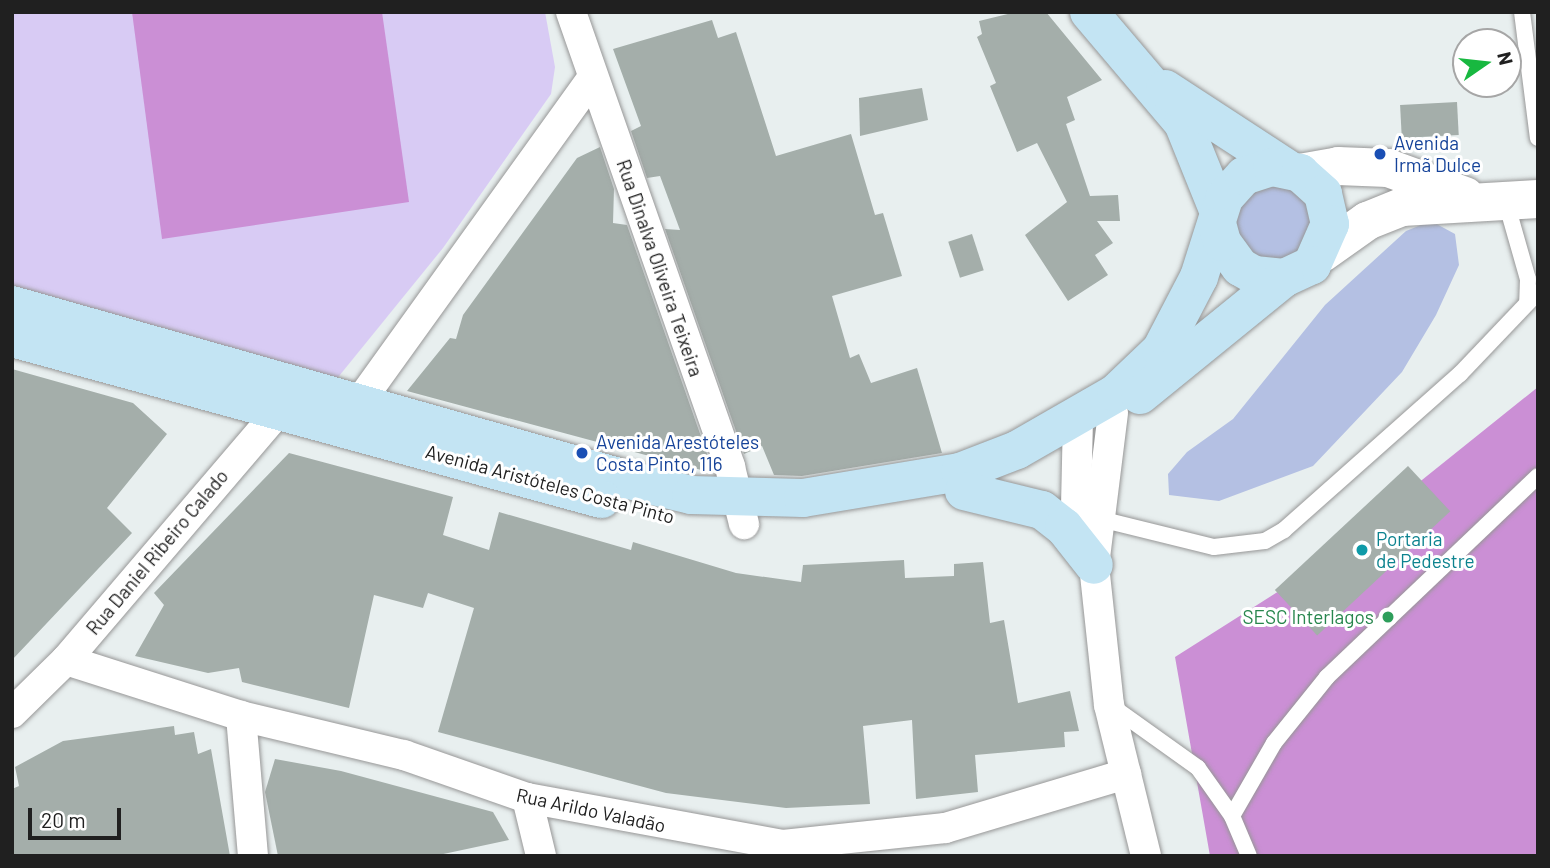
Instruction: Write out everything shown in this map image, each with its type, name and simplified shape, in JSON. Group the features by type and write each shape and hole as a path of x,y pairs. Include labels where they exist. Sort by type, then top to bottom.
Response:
{"main road":[{"path":"1089,12 1151,81 1188,132 1219,219 1222,242 1240,267 1254,275 1284,278 1312,265 1322,253 1330,224 1323,194 1293,171 1151,81"},
{"path":"1219,219 1244,176 1293,171"},
{"name":"Avenida Aristóteles Costa Pinto","path":"12,338 351,414 614,503 685,519 859,492 960,472 1090,423 1161,350 1219,219"},
{"name":"Avenida Aristóteles Costa Pinto","path":"741,511 861,517 964,491 1033,464 1090,423 1178,369 1284,278"},
{"name":"Avenida Aristóteles Costa Pinto","path":"12,305 288,401"},
{"path":"964,491 1042,510 1064,527 1094,565"}],"street":[{"name":"Rua Dinalva Oliveira Teixeira","path":"570,12 741,511"},
{"path":"351,414 593,77"},
{"path":"1293,171 1338,166 1388,168 1507,201"},
{"path":"1322,253 1367,221 1402,207 1507,201"},
{"name":"Rua Daniel Ribeiro Calado","path":"12,713 66,660 288,401"},
{"path":"1090,423 1100,519 1094,565"},
{"path":"1090,423 1076,506 1094,565 1109,705 1146,856"},
{"name":"Rua Arildo Valadão","path":"66,660 241,716 404,755 527,798 783,845 945,828 1126,774"},
{"path":"241,716 253,856"},
{"path":"527,798 541,856"}],"lane":[{"path":"1521,12 1538,138"},
{"path":"1100,519 1214,547 1265,541 1284,530 1460,374 1532,297 1507,201"},
{"path":"1232,816 1275,743 1327,677 1538,476"},
{"path":"1109,705 1183,753 1232,816 1249,856"}],"shaded area":[{"path":"12,12 545,12 555,67 551,94 443,248 335,381 12,286"},
{"path":"132,12 382,12 409,202 162,239"},
{"path":"1284,184 1314,211 1298,260 1259,264 1233,233 1245,194"},
{"path":"1431,221 1455,234 1459,265 1436,315 1402,372 1313,466 1219,501 1169,495 1168,474 1187,452 1233,419 1325,305 1406,231"},
{"name":"SESC Interlagos","path":"1538,387 1538,856 1210,856 1175,657 1301,577"}],"building":[{"path":"1016,12 1046,12 1102,80 1067,97 1075,120 1066,124 1090,196 1118,195 1120,221 1097,221 1113,243 1095,255 1108,275 1068,301 1025,235 1067,202 1037,143 1017,152 990,86 996,83 977,37 982,34 979,21"},
{"path":"712,20 718,38 736,32 776,156 851,134 875,215 883,213 902,276 832,296 850,358 859,354 871,383 917,368 942,453 802,476 774,475 762,446 744,454 665,229 680,230 660,176 647,178 631,131 641,126 613,49"},
{"path":"922,88 928,120 860,136 859,98"},
{"path":"1457,102 1459,135 1402,138 1400,105"},
{"path":"600,147 614,189 613,223 627,225 712,468 705,471 407,391 450,338 456,339 463,315 577,158"},
{"path":"972,234 984,270 960,278 948,242"},
{"path":"12,369 133,403 167,434 107,508 132,533 12,660"},
{"path":"289,453 453,497 443,535 489,550 499,512 631,550 633,542 736,573 801,582 803,565 904,560 905,578 954,576 954,564 983,562 990,623 1004,620 1018,703 1070,691 1079,731 1064,732 1065,747 975,755 978,792 916,799 912,720 863,726 870,804 786,808 666,793 438,732 474,608 428,593 423,608 374,595 349,708 242,682 239,668 208,673 135,656 164,605 154,593"},
{"name":"Portaria de Pedestre","path":"1408,466 1450,511 1317,635 1275,590"},
{"path":"174,726 175,735 194,732 198,754 211,749 230,856 12,856 12,789 19,786 15,767 63,741"},
{"path":"275,759 341,771 493,812 509,840 434,856 278,856 265,792"}],"place":[{"name":"Avenida Irmã Dulce","path":"1380,154"},
{"name":"Avenida Arestóteles Costa Pinto, 116","path":"582,453"},
{"name":"Portaria de Pedestre","path":"1362,550"},
{"name":"SESC Interlagos","path":"1388,617"}]}
